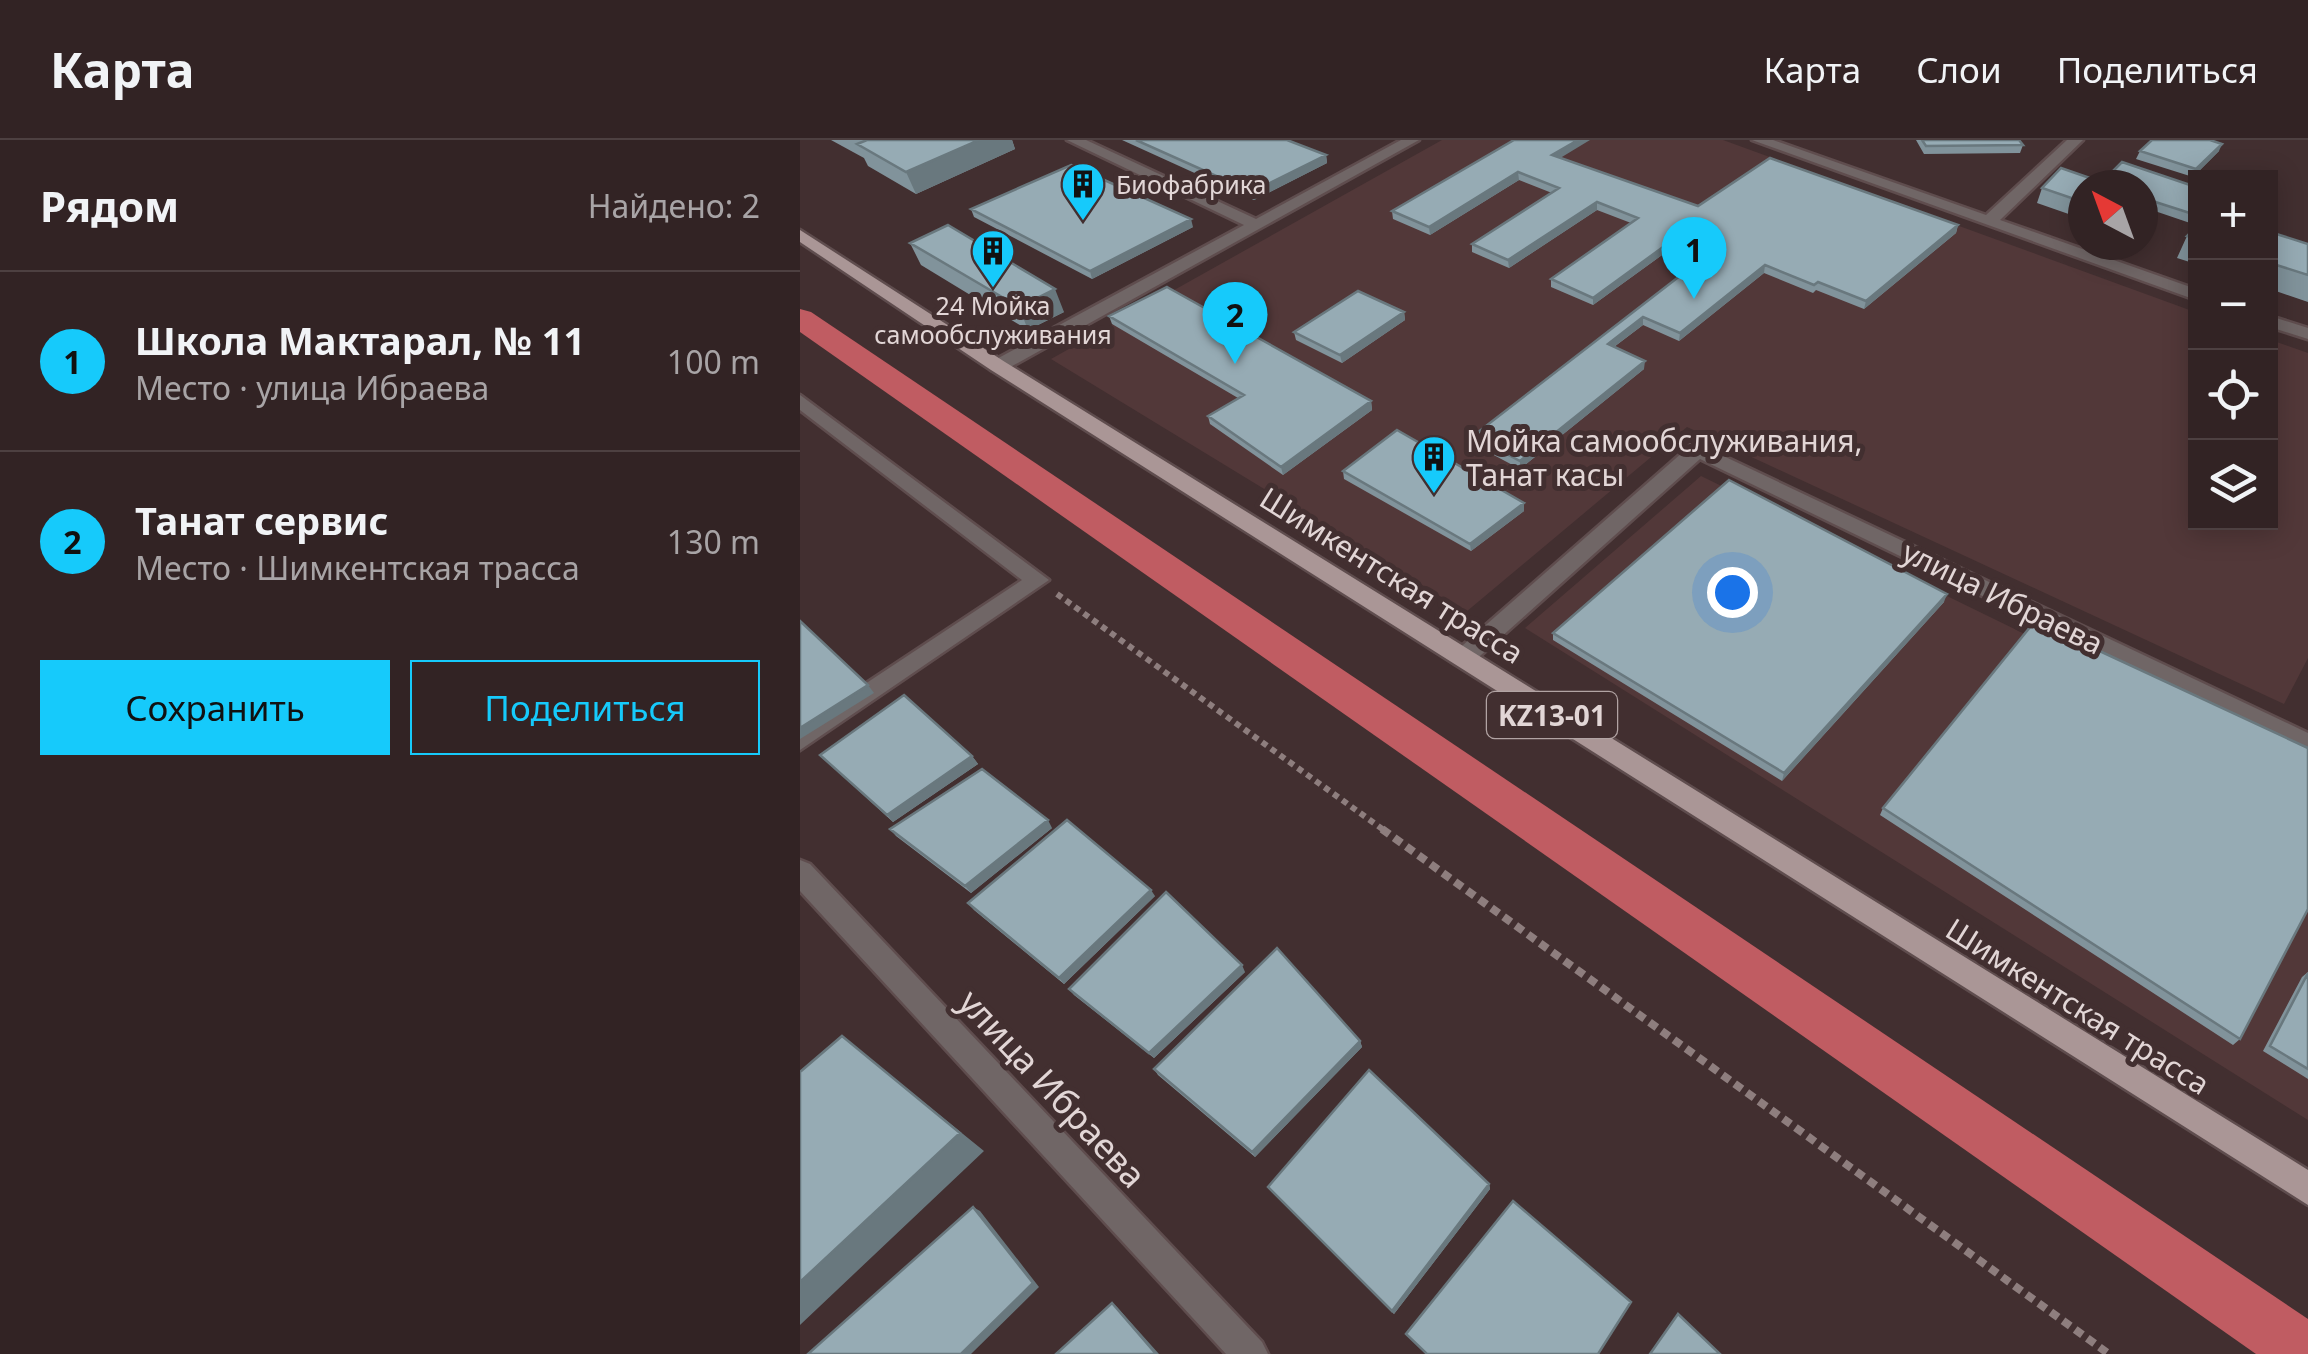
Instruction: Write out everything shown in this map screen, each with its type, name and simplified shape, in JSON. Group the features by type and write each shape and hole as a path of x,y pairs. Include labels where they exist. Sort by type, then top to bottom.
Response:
{"main road":[{"name":"Шимкентская трасса","path":"800,235 998,366 2308,1189"}],"street":[{"path":"1074,140 1256,226"},
{"path":"998,366 1412,140"},
{"path":"1759,140 2068,236"},
{"path":"1800,140 2188,291"},
{"path":"1995,216 2076,140"},
{"path":"2141,260 2188,276"},
{"path":"2278,308 2308,318"},
{"path":"2278,324 2308,334"},
{"path":"800,402 1038,580 800,740"},
{"name":"улица Ибраева","path":"1463,658 1698,450 2308,744"},
{"name":"улица Ибраева","path":"800,872 1250,1354"}],"path":[{"path":"1038,580 2110,1354"}],"shaded area":[{"path":"1442,140 1723,140 2188,309 2188,530 2278,530 2278,342 2308,353 2308,658 2284,704 1687,427 1466,612 1051,359"},
{"path":"1701,476 2308,772 2308,1120 1525,628"}],"building":[{"path":"867,140 979,140 906,172 857,144"},
{"path":"1136,140 1287,140 1326,155 1252,192"},
{"path":"1514,140 1578,140 1552,155 1698,206 1770,158 1958,225 1866,301 1765,265 1680,333 1643,317 1608,344 1645,361 1520,461 1473,436 1716,248 1681,234 1593,298 1551,279 1638,218 1597,202 1508,260 1472,244 1559,188 1518,172 1429,227 1392,211"},
{"path":"1922,140 2019,140 2023,145 1926,146"},
{"path":"2152,140 2210,140 2222,144 2196,169 2140,151"},
{"path":"2122,162 2146,170 2114,170"},
{"name":"Биофабрика","path":"1071,165 1191,219 1090,271 971,209"},
{"path":"2061,168 2068,170 2068,197 2042,188"},
{"path":"2158,174 2188,184 2188,212 2158,203"},
{"path":"948,225 1055,289 1019,307 910,243"},
{"path":"2278,235 2308,244 2308,275 2278,266"},
{"path":"1167,287 1371,401 1281,467 1208,416 1244,395 1109,316"},
{"path":"1358,291 1404,312 1340,355 1294,332"},
{"name":"Мойка самообслуживания, Танат касы","path":"1397,430 1524,503 1470,544 1343,471"},
{"path":"1729,480 1947,594 1784,773 1553,633"},
{"path":"800,621 868,685 800,728"},
{"path":"2035,621 2308,748 2308,909 2240,1039 1883,808"},
{"path":"904,695 972,756 887,815 820,755"},
{"path":"982,769 1048,820 965,886 890,829"},
{"path":"1067,820 1151,890 1059,978 968,903"},
{"path":"1166,892 1242,965 1149,1053 1069,989"},
{"path":"1277,948 1360,1041 1252,1152 1154,1069"},
{"path":"2308,973 2308,1069 2270,1046"},
{"path":"842,1036 960,1133 800,1282 800,1072"},
{"path":"1369,1070 1489,1184 1392,1311 1268,1187"},
{"path":"1513,1201 1631,1302 1598,1354 1427,1354 1406,1334"},
{"path":"973,1207 1033,1283 961,1354 808,1354"},
{"path":"1112,1303 1156,1354 1056,1354"},
{"path":"1678,1314 1720,1354 1650,1354"}],"waterway":[{"path":"800,318 2307,1354"}],"place":[{"name":"Биофабрика","path":"1083,222"},
{"name":"24 Мойка самообслуживания","path":"993,289"},
{"name":"Школа Мактарал, № 11","path":"1694,299"},
{"name":"Танат сервис","path":"1235,364"},
{"name":"Мойка самообслуживания, Танат касы","path":"1434,495"}]}
